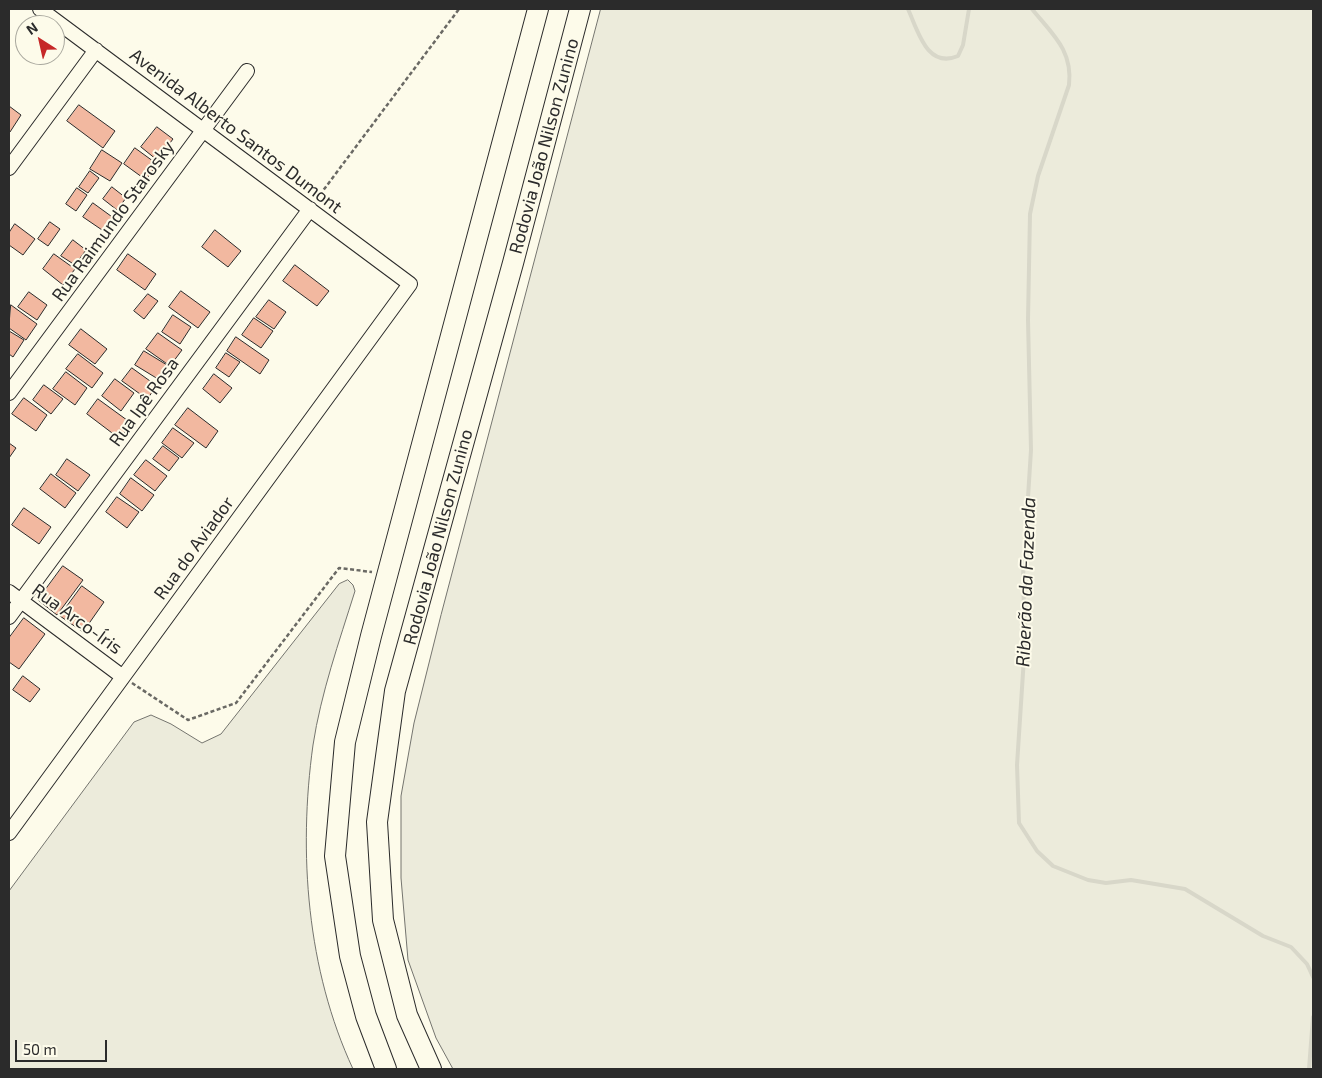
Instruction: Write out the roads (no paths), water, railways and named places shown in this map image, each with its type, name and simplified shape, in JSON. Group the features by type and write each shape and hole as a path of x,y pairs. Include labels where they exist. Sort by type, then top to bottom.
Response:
{"highway":[{"path":"386,1069 366,1016 350,956 335,856 345,742 538,9"},
{"name":"Rodovia João Nilson Zunino","path":"431,1069 407,1015 383,920 377,822 395,692 580,9"}],"street":[{"name":"Avenida Alberto Santos Dumont","path":"40,9 410,284"},
{"path":"9,168 96,50"},
{"name":"Rua Raimundo Starosky","path":"9,393 247,70"},
{"name":"Rua Ipê Rosa","path":"9,617 310,209"},
{"name":"Rua do Aviador","path":"9,833 410,284"},
{"name":"Rua Arco-Íris","path":"9,592 123,676"}],"waterway":[{"name":"Riberão da Fazenda","path":"908,9 925,46 931,53 947,59 958,56 963,45 969,9"},
{"name":"Riberão da Fazenda","path":"1032,9 1060,43 1068,62 1069,85 1038,176 1030,214 1028,320 1031,450 1023,576 1025,642 1017,765 1019,823 1037,851 1053,866 1088,880 1106,883 1131,880 1185,889 1263,936 1291,947 1307,964 1313,977"},
{"name":"Riberão da Fazenda","path":"1309,1069 1313,1017"}]}
